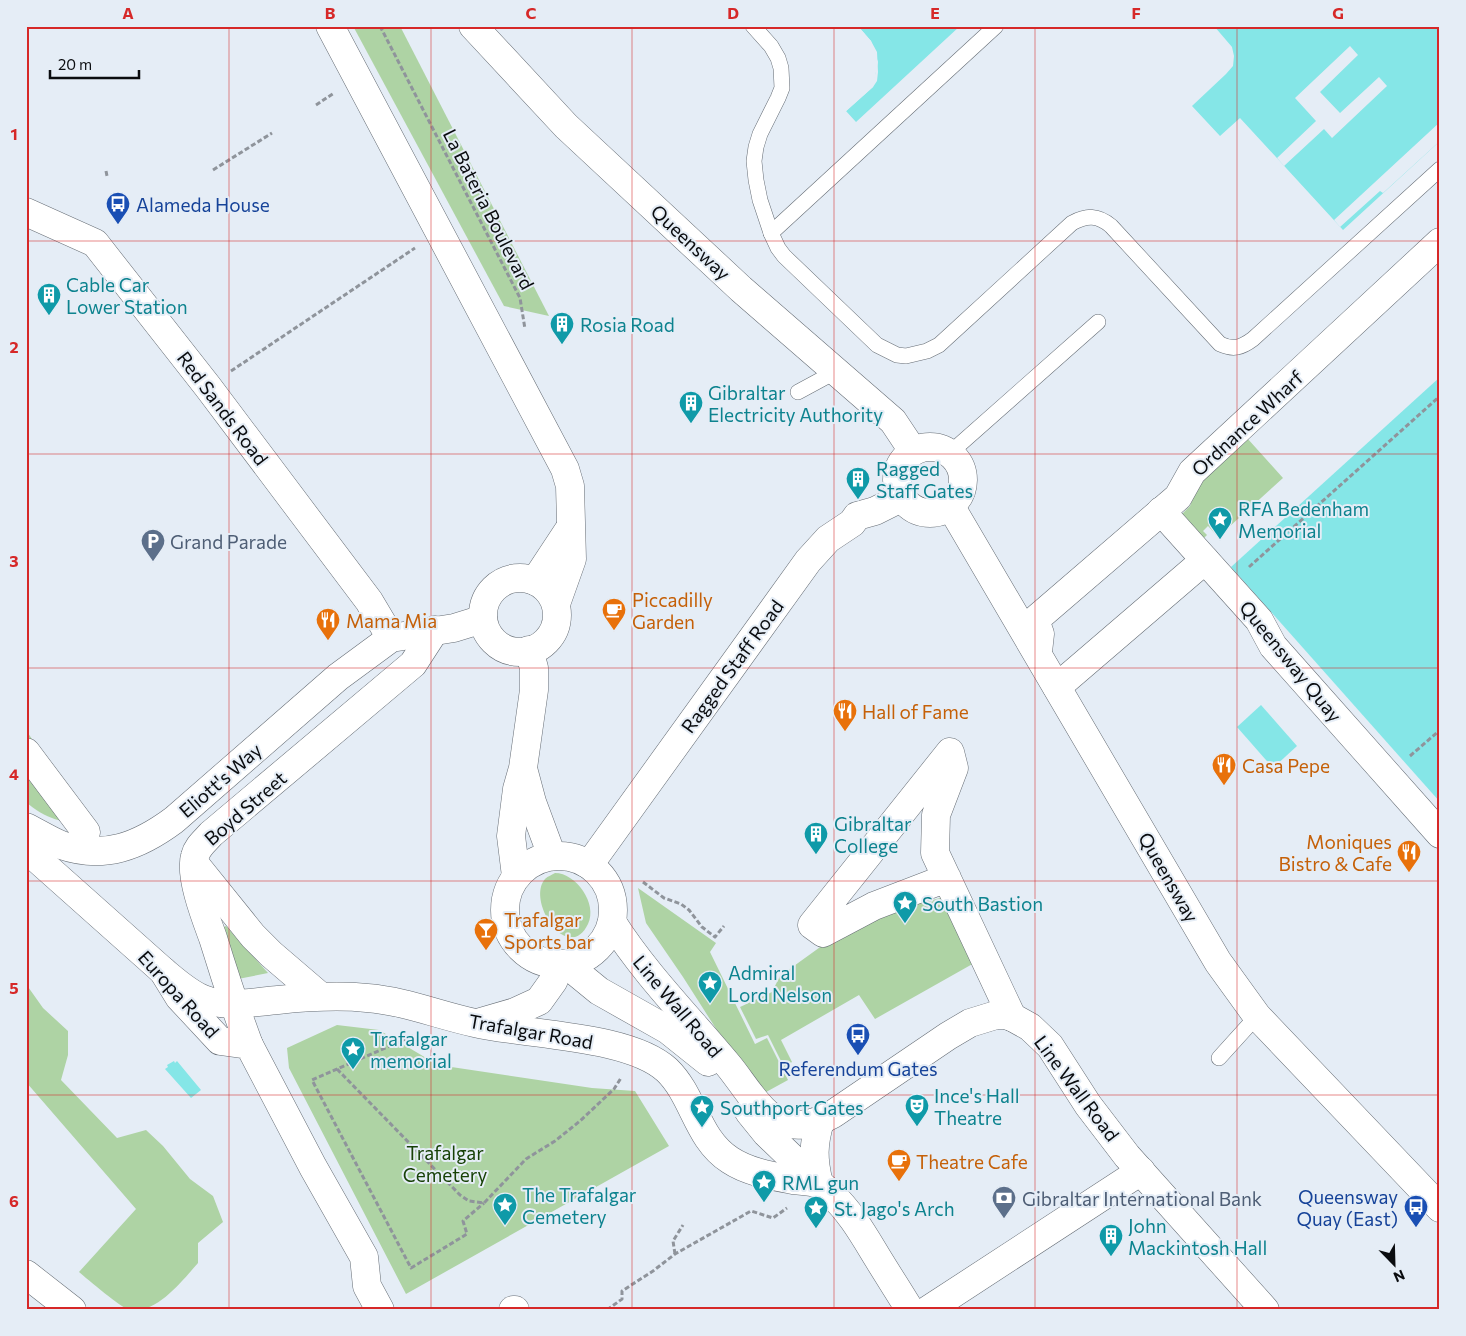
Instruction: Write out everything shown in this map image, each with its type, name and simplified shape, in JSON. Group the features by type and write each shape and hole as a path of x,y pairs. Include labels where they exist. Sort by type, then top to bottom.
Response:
{"street":[{"path":"330,26 565,469 570,486 572,559 556,604 556,622 549,638 540,646 529,650 518,652 507,649 497,644 490,636 483,619 484,605 488,596 503,582 513,579 524,578 535,581 547,590 556,604"},
{"name":"Queensway","path":"473,26 566,126 741,289 893,421 913,451"},
{"name":"Red Sands Road","path":"26,212 95,243 208,387 369,601 390,638"},
{"name":"Ordnance Wharf","path":"1038,652 1040,634 1035,620 1178,497 1192,472 1440,242"},
{"path":"922,447 942,449 950,453 957,460 964,479 958,499 951,507 941,512 930,514 919,512 909,506 901,498 896,478 899,467 905,458 913,451 922,447"},
{"name":"Ragged Staff Road","path":"589,865 808,560 828,539 852,523 857,516 875,511 901,498"},
{"name":"Queensway","path":"951,507 1038,652 1218,962 1257,1016 1440,1208"},
{"name":"Queensway Quay","path":"1162,511 1259,620 1273,646 1440,834"},
{"path":"535,581 570,528"},
{"path":"1058,687 1205,560"},
{"path":"390,638 454,628 483,619"},
{"name":"Boyd Street","path":"320,996 253,936 194,863 195,855 211,834 413,664 435,630"},
{"name":"Eliott's Way","path":"26,827 39,845 77,850 100,851 131,845 145,840 174,820 338,677 390,638"},
{"path":"516,876 511,836 534,690 534,668 529,650"},
{"path":"26,752 86,832"},
{"path":"947,878 874,906 823,933 812,926 950,752 954,768 936,815 936,853 1012,1017"},
{"path":"523,768 532,802 552,856"},
{"name":"Europa Road","path":"39,845 163,971 179,997 220,1041 249,1045"},
{"path":"552,856 578,859 589,865 605,880 610,890 614,912 612,922 603,942 595,950 576,961 560,964 545,962 528,954 514,940 506,922 505,903 507,894 516,876 539,860 552,856"},
{"path":"194,863 202,906 233,1004 249,1045 313,1167 364,1257 367,1286 380,1310"},
{"name":"Line Wall Road","path":"612,922 646,969 724,1060 763,1110 778,1120 796,1126 808,1125 833,1114 970,1023 996,1015 1005,1015 1030,1027 1050,1046 1088,1105 1141,1171 1265,1310"},
{"path":"474,1024 501,1017 539,1001 554,980 560,964"},
{"path":"560,964 599,991 653,1021 687,1043 708,1062 766,1133 838,1202 859,1227 910,1310"},
{"name":"Trafalgar Road","path":"163,971 186,989 201,998 213,1002 233,1004 320,996 366,998 406,1003 474,1024 588,1041 637,1052 666,1070 676,1081 702,1128 720,1152 731,1162 771,1176 819,1184"},
{"path":"819,1184 814,1162 814,1149 820,1121"},
{"path":"928,1310 1141,1171"},
{"path":"26,1274 72,1310"}],"lane":[{"path":"753,26 771,46 781,68 782,88 760,134 754,161 760,200 771,233 784,256 877,345 897,355 906,356 927,351 939,345 1072,223 1088,216 1097,218 1111,226 1220,344 1229,348 1238,348 1253,340 1440,168"},
{"path":"771,233 996,26"},
{"path":"950,453 1098,322"},
{"path":"798,392 835,372"},
{"path":"1219,1058 1257,1016"}],"path":[{"name":"La Bateria Boulevard","path":"380,26 520,298 526,334"},
{"path":"213,170 272,133"},
{"path":"106,171 107,176"},
{"path":"208,387 439,232"},
{"path":"1247,570 1440,396"},
{"path":"1404,762 1440,730"},
{"path":"643,882 664,898 685,907 702,927 715,937 724,926"},
{"path":"400,1042 312,1080 411,1268 467,1234 462,1221 484,1204 526,1159 555,1141 580,1121 614,1089 623,1076"},
{"path":"337,1069 460,1195 469,1201 484,1204"},
{"path":"607,1310 622,1299 622,1291 675,1254 751,1211 773,1218 794,1202"},
{"path":"675,1254 673,1242 683,1226"}],"green space":[{"path":"353,26 400,26 549,316 504,306"},
{"path":"1247,438 1283,478 1218,537 1208,526 1203,531 1207,535 1202,540 1180,516 1190,506 1198,484"},
{"path":"26,730 88,825 55,819 33,808 26,802"},
{"path":"555,873 563,874 570,878 583,891 587,899 590,916 588,924 580,935 570,937 561,934 545,914 541,901 541,889 545,879"},
{"path":"638,888 716,943 710,952 755,1044 767,1038 788,1080 759,1096 646,923"},
{"path":"944,897 976,962 875,1019 859,995 781,1040 792,1062 784,1067 768,1035 756,1039 740,1007 772,992 780,976 823,945 878,914"},
{"path":"226,926 268,973 238,979 219,929"},
{"path":"26,984 43,1008 68,1031 68,1055 61,1080 117,1138 146,1130 163,1146 190,1179 213,1196 223,1222 198,1243 198,1263 168,1295 149,1307 139,1310 125,1308 79,1272 136,1209 26,1082"},
{"name":"Trafalgar Cemetery","path":"337,1025 379,1030 438,1065 592,1088 635,1091 669,1146 406,1294 289,1068 287,1048"}],"water":[{"path":"858,26 960,26 856,122 846,111 873,87 878,62 871,41"},
{"path":"1214,26 1440,26 1440,141 1343,230 1240,118 1220,136 1192,106 1233,66 1234,56 1232,47"},
{"path":"1440,377 1440,802 1231,567"},
{"path":"1261,705 1297,746 1273,768 1237,727"},
{"path":"174,1061 175,1063 177,1061 201,1090 191,1098 165,1069 168,1067 167,1065"}],"pier":[{"path":"855,26 858,26 871,41 877,52 877,81 873,87 844,113 844,109 871,85 876,72 874,52"},
{"path":"1350,46 1358,55 1320,92 1340,113 1379,77 1387,86 1332,138 1324,129 1284,166 1277,158 1316,121 1295,98"},
{"path":"1440,122 1440,141 1383,193 1380,191 1340,227 1334,220"}],"place":[{"name":"Alameda House","path":"118,225"},
{"name":"Cable Car Lower Station","path":"49,316"},
{"name":"Rosia Road","path":"562,345"},
{"name":"Gibraltar Electricity Authority","path":"691,424"},
{"name":"Ragged Staff Gates","path":"858,500"},
{"name":"RFA Bedenham Memorial","path":"1220,540"},
{"name":"Grand Parade","path":"153,562"},
{"name":"Piccadilly Garden","path":"614,631"},
{"name":"Mama Mia","path":"328,641"},
{"name":"Hall of Fame","path":"845,732"},
{"name":"Casa Pepe","path":"1224,786"},
{"name":"Gibraltar College","path":"816,855"},
{"name":"Moniques Bistro & Cafe","path":"1409,873"},
{"name":"South Bastion","path":"905,924"},
{"name":"Trafalgar Sports bar","path":"486,951"},
{"name":"Admiral Lord Nelson","path":"710,1004"},
{"name":"Referendum Gates","path":"858,1056"},
{"name":"Trafalgar memorial","path":"353,1070"},
{"name":"Ince's Hall Theatre","path":"917,1127"},
{"name":"Southport Gates","path":"702,1128"},
{"name":"Theatre Cafe","path":"899,1182"},
{"name":"RML gun","path":"764,1203"},
{"name":"Gibraltar International Bank","path":"1004,1219"},
{"name":"The Trafalgar Cemetery","path":"505,1226"},
{"name":"Queensway Quay (East)","path":"1416,1228"},
{"name":"St. Jago's Arch","path":"816,1229"},
{"name":"John Mackintosh Hall","path":"1111,1257"}]}
